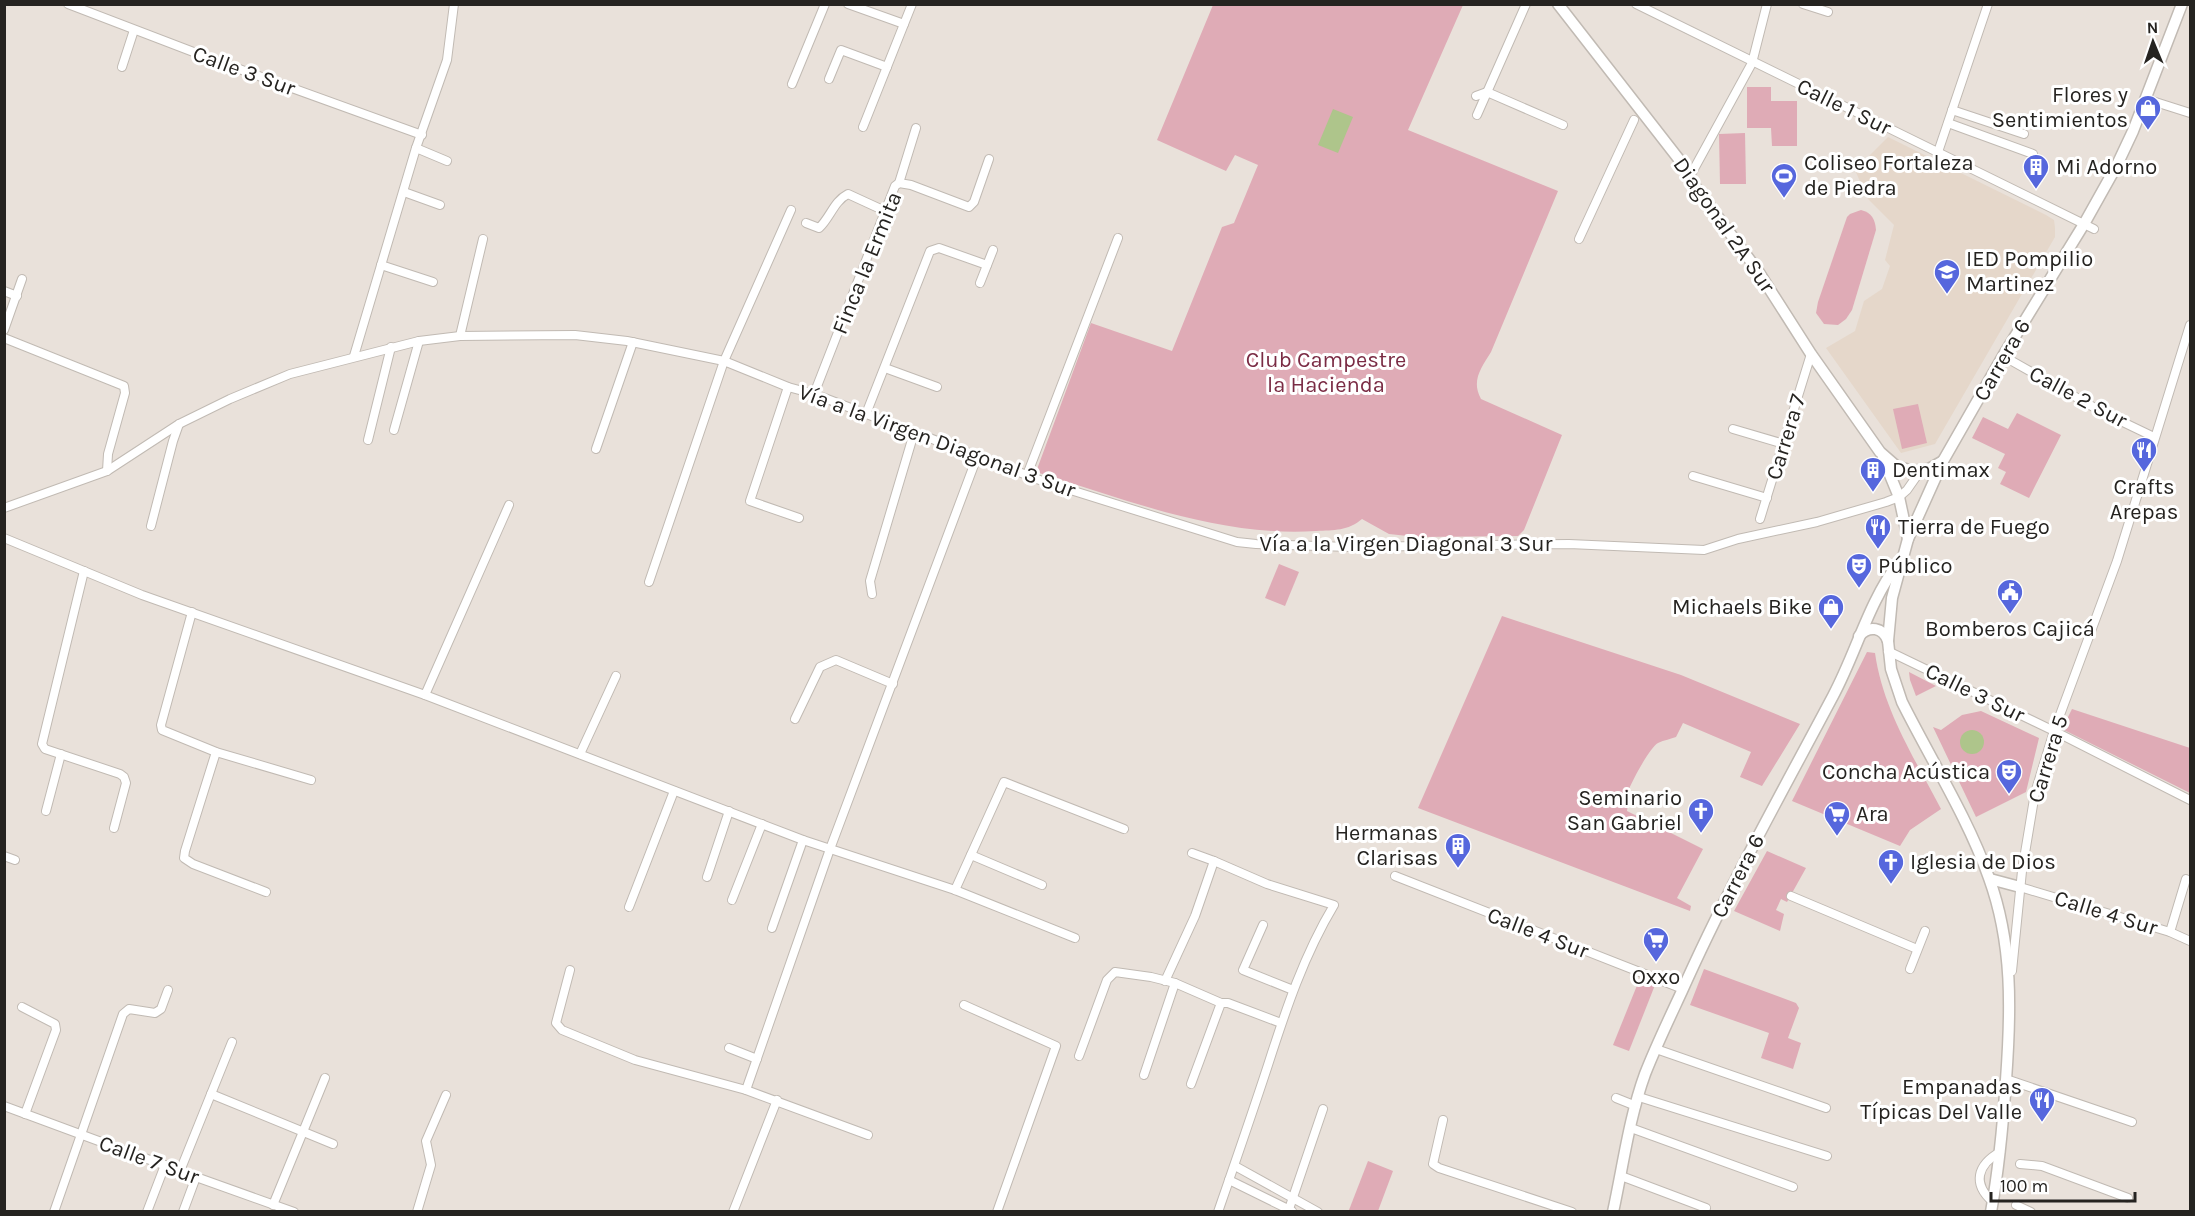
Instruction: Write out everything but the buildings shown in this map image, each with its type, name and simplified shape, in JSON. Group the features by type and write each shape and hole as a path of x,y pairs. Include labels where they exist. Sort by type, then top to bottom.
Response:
{"main road":[{"name":"Carrera 6","path":"2010,987 1999,914 1990,879 1976,844 1902,702 1891,669 1888,646 1892,598 1908,539 1943,461 2003,356 2089,227 2146,99 2182,4"},
{"name":"Diagonal 2A Sur","path":"1559,5 1681,162 1689,178 1758,271 1811,354 1880,452"},
{"path":"1880,452 1896,466 1912,471 1936,466 1943,461"},
{"path":"1880,452 1899,497 1908,539"},
{"name":"Carrera 6","path":"1613,1212 1637,1101 1656,1049 1738,874 1838,686 1876,596 1903,556"},
{"path":"1859,636 1863,632 1876,628 1881,631 1888,646"},
{"path":"1990,879 2020,887"},
{"name":"Carrera 5","path":"1992,1207 2000,1152 2006,1079 2010,987"}],"street":[{"name":"Calle 3 Sur","path":"68,4 422,135"},
{"path":"354,356 416,148 447,60 454,4"},
{"path":"792,84 825,4"},
{"path":"848,4 904,24"},
{"path":"863,127 912,4"},
{"path":"1477,115 1526,4"},
{"path":"1689,178 1752,63 1767,4"},
{"path":"1803,4 1828,12"},
{"path":"1938,152 1988,4"},
{"name":"Calle 1 Sur","path":"1636,5 2089,227"},
{"path":"122,67 134,30"},
{"path":"829,79 841,50 887,67"},
{"path":"1476,96 1487,92 1563,125"},
{"path":"2146,99 2190,113"},
{"path":"1952,110 2024,134"},
{"path":"1579,239 1634,120"},
{"path":"1948,123 2033,154"},
{"path":"899,183 916,128"},
{"path":"416,148 447,161"},
{"name":"Finca la Ermita","path":"814,394 895,186 899,183 911,185 969,207 974,202 989,159"},
{"path":"404,192 440,206"},
{"path":"806,223 819,228 840,198 848,194 885,211"},
{"path":"649,582 724,361 790,210"},
{"path":"1027,475 1118,238"},
{"path":"460,336 483,239"},
{"path":"866,414 930,251 939,248 987,265"},
{"path":"980,283 993,250"},
{"path":"381,264 433,282"},
{"path":"4,330 22,279"},
{"path":"4,291 17,296"},
{"name":"Carrera 5","path":"2010,987 2020,887 2035,793 2054,731 2100,610 2190,325"},
{"name":"Vía a la Virgen Diagonal 3 Sur","path":"4,508 107,471 179,424 290,374 419,341 460,336 575,335 633,342 724,361 1027,475 1237,542 1338,547 1569,544 1704,550 1738,539 1817,522 1899,497"},
{"path":"4,338 124,386 125,393 108,454 107,471"},
{"path":"394,430 419,341"},
{"path":"596,449 633,342"},
{"path":"368,440 391,347"},
{"name":"Carrera 7","path":"1760,519 1811,354"},
{"name":"Calle 2 Sur","path":"2003,356 2104,413 2154,437"},
{"path":"885,368 937,387"},
{"path":"788,387 750,501 799,518"},
{"path":"151,526 172,441 179,424"},
{"path":"1733,429 1784,444"},
{"path":"872,594 870,581 914,433"},
{"path":"747,1090 830,849 977,457"},
{"path":"1899,497 1914,482 1921,470"},
{"path":"1693,476 1767,498"},
{"path":"425,695 509,505"},
{"path":"4,538 142,595 425,695 803,840 955,890 1075,938"},
{"path":"84,571 42,744 45,749 124,777 126,783 114,828"},
{"path":"192,612 161,725 162,730 216,752 311,780"},
{"name":"Calle 3 Sur","path":"1888,646 2190,800"},
{"path":"795,719 820,667 836,660 893,684"},
{"path":"580,754 616,676"},
{"path":"216,752 184,858 193,864 266,892"},
{"path":"46,811 61,754"},
{"path":"955,890 1004,782 1124,829"},
{"path":"629,907 674,791"},
{"path":"707,877 729,811"},
{"path":"732,900 762,824"},
{"path":"772,928 803,840"},
{"path":"1192,853 1267,884 1334,905 1315,936 1293,990 1218,1212"},
{"path":"970,855 1042,885"},
{"path":"4,856 15,860"},
{"path":"1165,981 1195,916 1214,861"},
{"name":"Calle 4 Sur","path":"1395,876 1683,989"},
{"path":"2170,932 2186,879"},
{"name":"Calle 4 Sur","path":"2020,887 2170,932 2190,941"},
{"path":"1791,896 1917,949"},
{"path":"1263,925 1243,970 1293,990"},
{"path":"1910,969 1925,931"},
{"path":"570,970 556,1023 562,1030 635,1060 747,1090 868,1135"},
{"path":"1079,1056 1107,980 1115,972 1175,983 1221,1003 1228,1003 1281,1023"},
{"path":"1144,1075 1175,983"},
{"path":"54,1212 123,1014 129,1009 155,1013 161,1010 168,990"},
{"path":"1191,1084 1221,1003"},
{"path":"964,1005 1056,1046 997,1212"},
{"path":"22,1007 55,1024 56,1030 25,1114"},
{"path":"180,1171 232,1042"},
{"path":"729,1048 757,1059"},
{"path":"1656,1049 1826,1108"},
{"path":"273,1205 325,1078"},
{"path":"2006,1079 2132,1122"},
{"path":"211,1094 333,1144"},
{"path":"417,1212 431,1165 426,1141 446,1095"},
{"path":"1616,1098 1637,1101 1827,1156"},
{"path":"733,1212 777,1100"},
{"name":"Calle 7 Sur","path":"4,1106 294,1212"},
{"path":"1229,1180 1290,1211 1323,1109"},
{"path":"1443,1120 1433,1164 1439,1168 1572,1212"},
{"path":"1631,1128 1793,1188"},
{"path":"1992,1207 1980,1186 1979,1176 1988,1158 2000,1152"},
{"path":"2020,1164 2042,1166 2128,1198"},
{"path":"147,1212 165,1165"},
{"path":"1235,1166 1317,1211"},
{"path":"1242,1188 1248,1174"},
{"path":"1621,1176 1706,1208"},
{"path":"183,1211 196,1177"},
{"path":"2016,1205 2031,1212"}],"shaded area":[{"path":"1333,109 1353,117 1338,153 1318,145"},
{"name":"IED Pompilio Martinez","path":"1888,137 2046,215 2054,220 2055,228 2055,237 1935,444 1901,453 1826,348 1855,331 1864,301 1882,289 1890,266 1885,260 1894,225 1868,199 1854,168"},
{"path":"1972,730 1981,733 1984,742 1981,751 1972,754 1963,751 1960,742 1963,733"}],"green space":[{"name":"Club Campestre la Hacienda","path":"1213,5 1463,5 1408,130 1558,191 1491,352 1477,380 1481,399 1562,435 1524,530 1518,536 1417,537 1389,534 1362,519 1351,526 1335,530 1280,531 1244,528 1139,505 1036,472 1091,323 1172,351 1222,227 1234,223 1258,165 1235,155 1226,171 1157,140"},
{"path":"1747,87 1771,87 1771,101 1797,101 1797,146 1772,146 1771,128 1747,128"},
{"path":"1745,133 1746,184 1720,184 1719,134"},
{"path":"1861,210 1872,217 1876,230 1852,310 1838,325 1824,324 1816,313 1818,302 1847,217"},
{"path":"1918,404 1927,443 1902,449 1893,409"},
{"path":"2017,413 2061,435 2029,498 2000,484 2006,472 1998,468 2005,454 1972,438 1983,417 2008,429"},
{"path":"1279,564 1299,572 1285,606 1265,598"},
{"path":"1502,616 1681,675 1800,724 1762,786 1740,777 1751,752 1683,723 1676,737 1654,746 1639,769 1625,799 1628,804 1627,811 1703,849 1677,898 1691,906 1690,911 1418,808"},
{"path":"1867,652 1875,653 1885,694 1901,734 1941,809 1910,830 1900,846 1792,801"},
{"path":"1909,672 1936,686 1916,696"},
{"path":"2072,709 2190,748 2190,793 2062,729"},
{"path":"1981,711 2039,738 2026,792 1976,817 1933,727 1941,730 1962,715"},
{"path":"1767,851 1806,868 1787,902 1781,899 1776,910 1784,914 1780,931 1734,911"},
{"path":"1704,969 1796,1003 1799,1008 1788,1038 1801,1043 1793,1069 1761,1058 1769,1033 1690,1005"},
{"path":"1640,978 1655,985 1629,1051 1613,1045"},
{"path":"1368,1161 1393,1171 1378,1211 1349,1210"}],"place":[{"name":"Flores y Sentimientos","path":"2148,131"},
{"name":"Mi Adorno","path":"2036,190"},
{"name":"Coliseo Fortaleza de Piedra","path":"1784,199"},
{"name":"IED Pompilio Martinez","path":"1947,295"},
{"name":"Crafts Arepas","path":"2144,473"},
{"name":"Dentimax","path":"1873,493"},
{"name":"Tierra de Fuego","path":"1878,550"},
{"name":"Público","path":"1859,589"},
{"name":"Bomberos Cajicá","path":"2010,615"},
{"name":"Michaels Bike","path":"1831,630"},
{"name":"Concha Acústica","path":"2009,795"},
{"name":"Seminario San Gabriel","path":"1701,834"},
{"name":"Ara","path":"1837,837"},
{"name":"Hermanas Clarisas","path":"1458,869"},
{"name":"Iglesia de Dios","path":"1891,885"},
{"name":"Oxxo","path":"1656,963"},
{"name":"Empanadas Típicas Del Valle","path":"2042,1123"}]}
